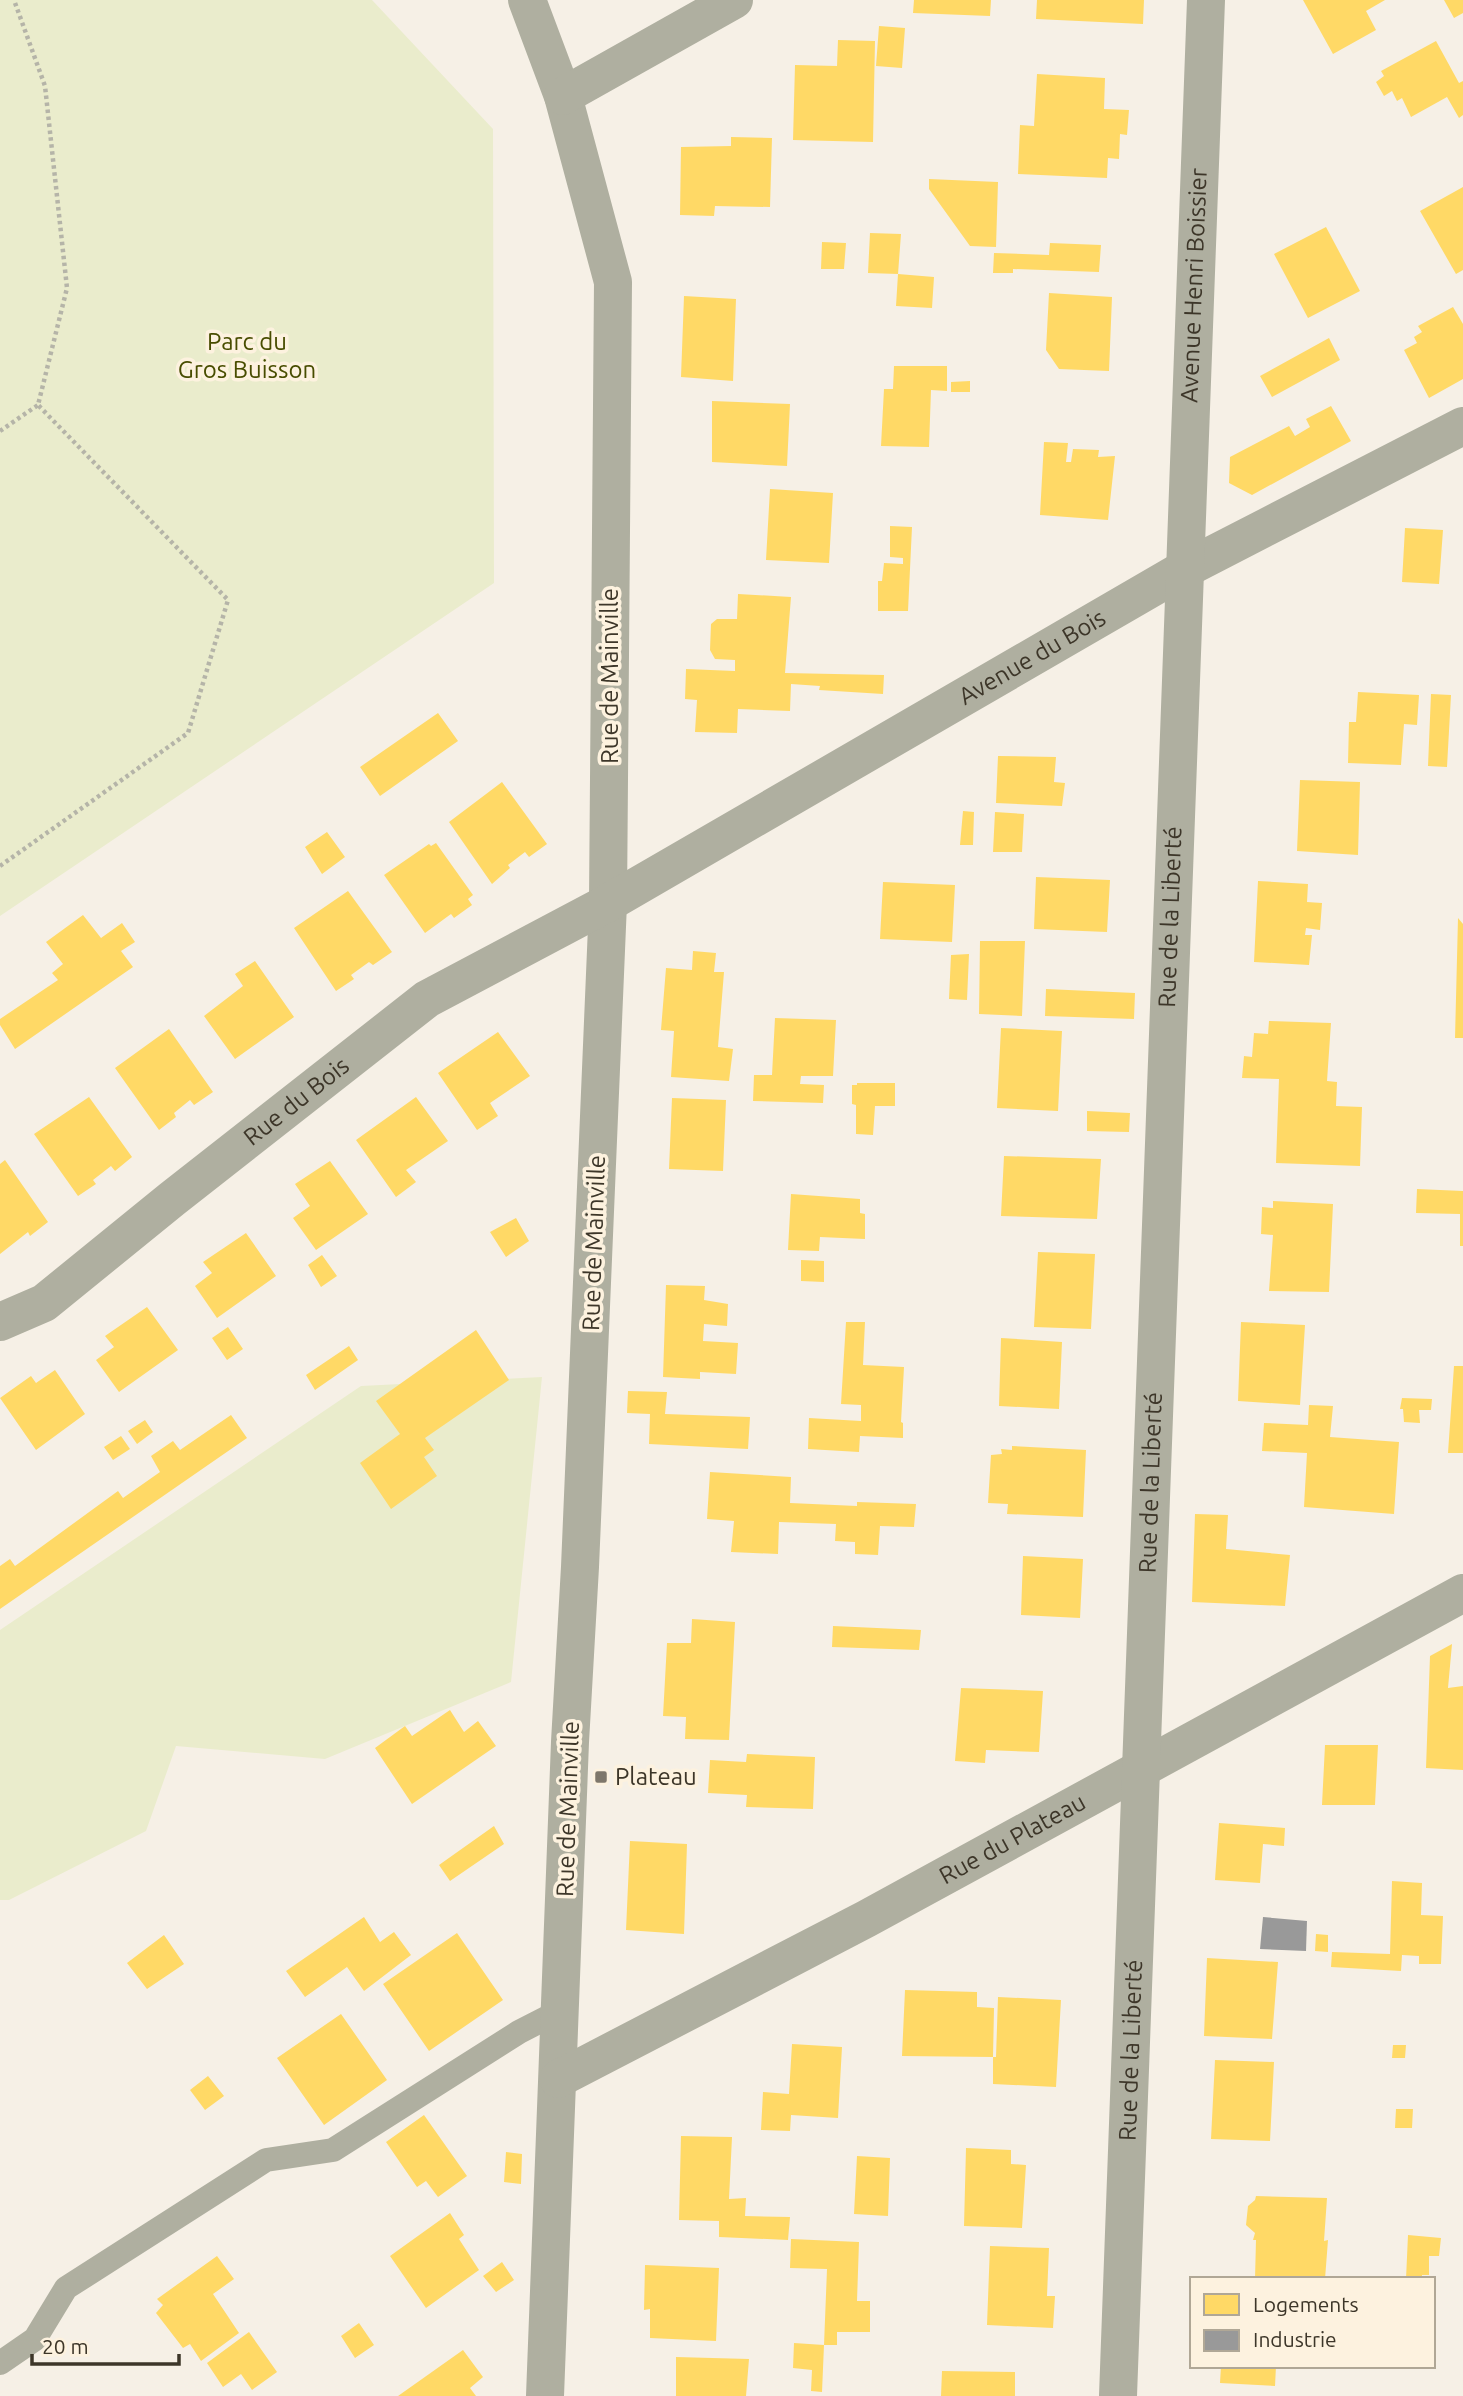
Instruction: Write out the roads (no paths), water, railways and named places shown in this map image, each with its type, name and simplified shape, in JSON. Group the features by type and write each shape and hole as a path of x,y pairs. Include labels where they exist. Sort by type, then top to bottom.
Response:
{"street":[{"name":"Rue de Mainville","path":"527,0 563,96 613,282 608,903 570,1742 545,2396"},
{"path":"563,96 734,0"},
{"name":"Avenue Henri Boissier","path":"1181,571 1206,0"},
{"name":"Avenue du Bois","path":"608,903 1181,571 1463,426"},
{"name":"Rue de la Liberté","path":"1118,2396 1142,1769 1181,571"},
{"name":"Rue du Bois","path":"0,1322 44,1303 428,999 608,903"},
{"name":"Rue du Plateau","path":"558,2079 866,1919 1463,1593"}],"lane":[{"path":"0,2363 34,2339 66,2288 266,2160 334,2150 519,2032 560,2011"}],"place":[{"name":"Plateau","path":"601,1777"}],"park label":[{"name":"Parc du Gros Buisson","path":"247,356"}]}
